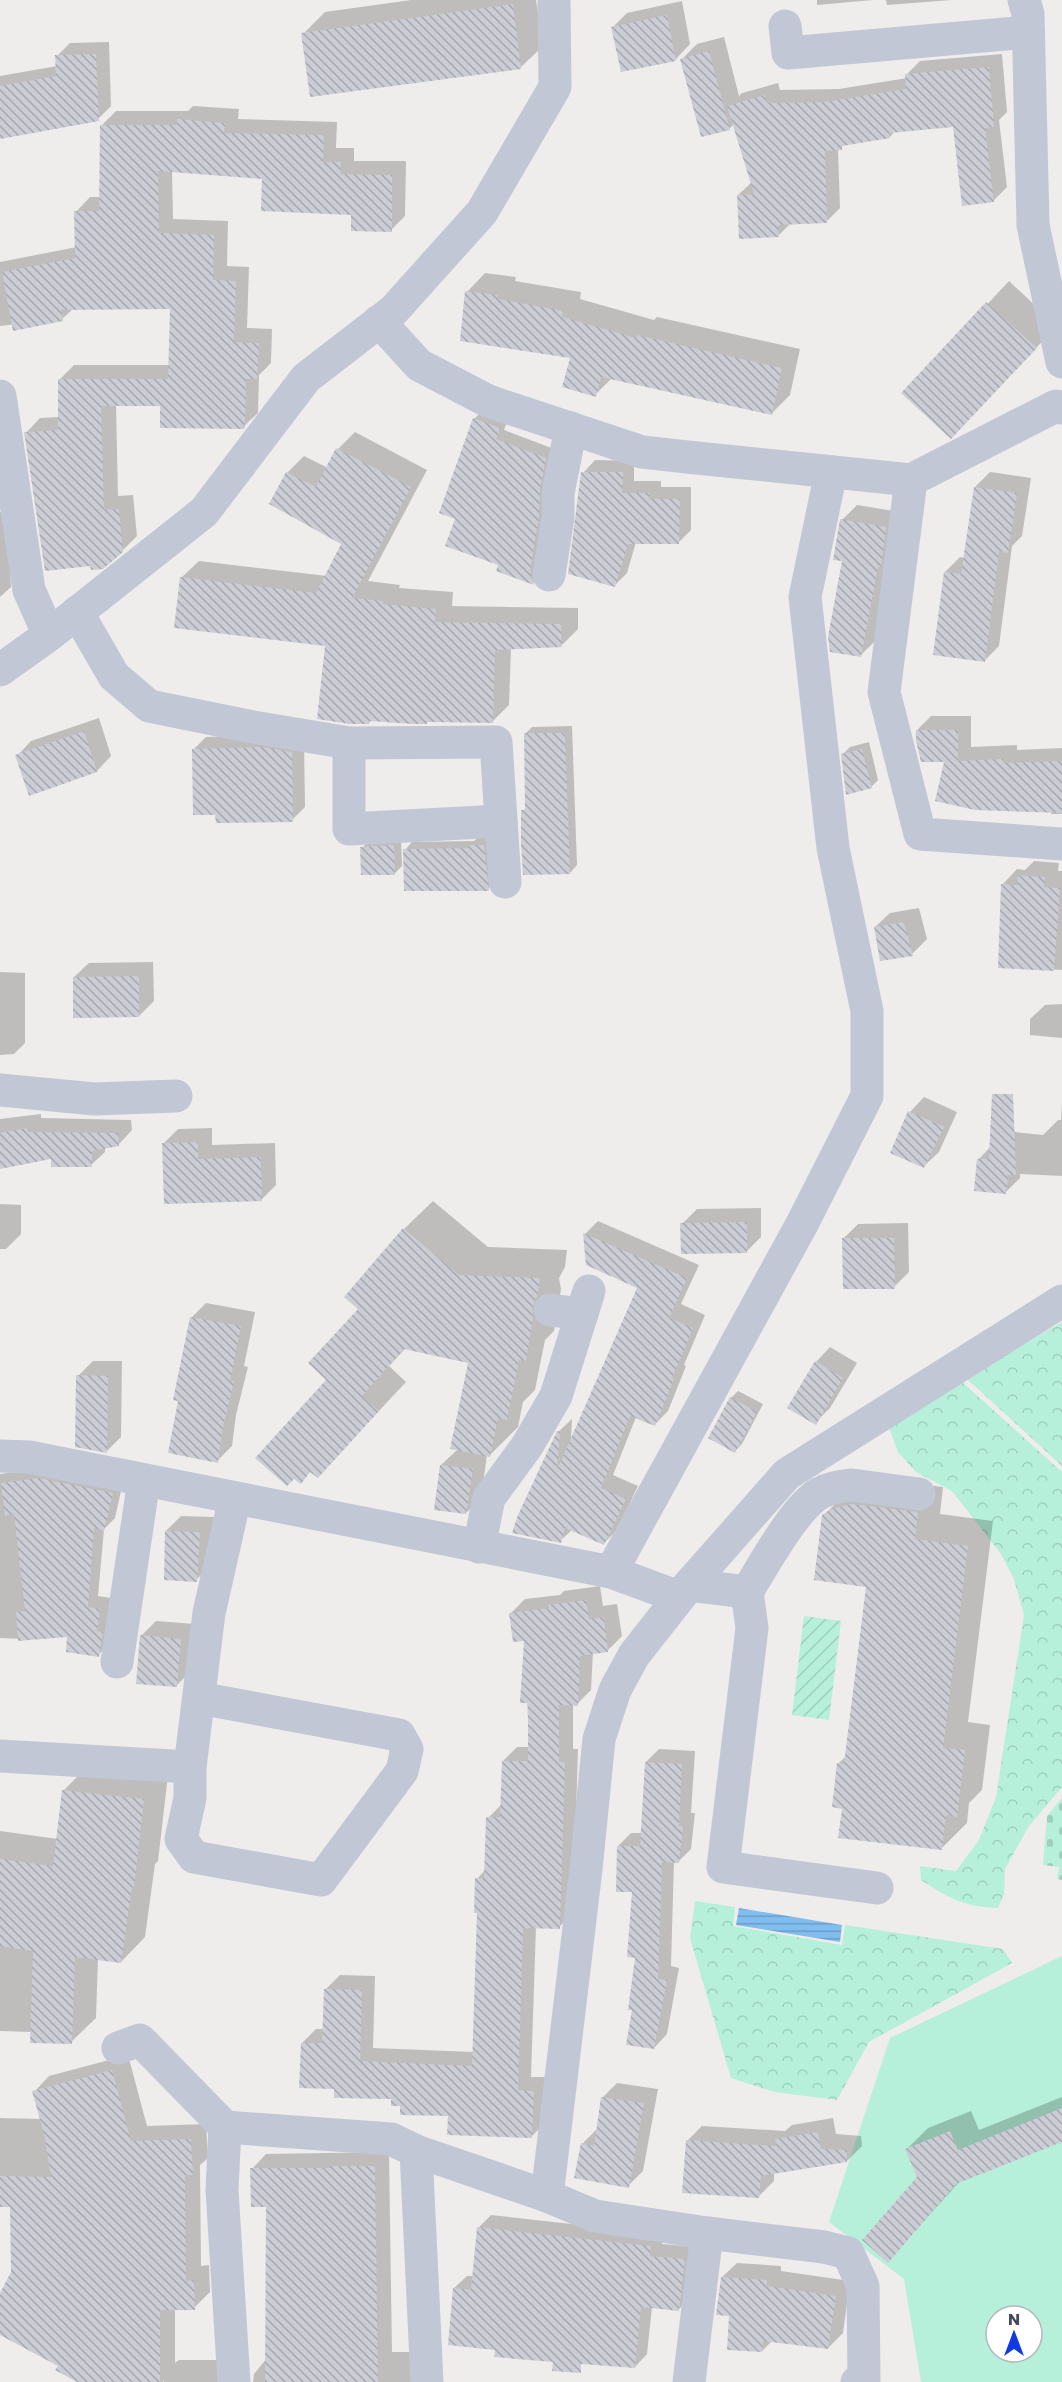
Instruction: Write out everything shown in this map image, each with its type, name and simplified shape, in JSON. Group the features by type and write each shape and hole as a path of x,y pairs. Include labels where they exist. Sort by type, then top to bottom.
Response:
{"street":[{"path":"0,670 204,512 306,378 394,310 482,212 555,87 554,0"},
{"path":"1024,0 1029,32 1033,225 1062,362"},
{"path":"785,26 788,53 1029,32"},
{"path":"379,321 419,365 488,401 642,452 911,480 1060,399"},
{"path":"0,396 28,590 49,634"},
{"path":"549,575 558,518 558,493 571,428"},
{"path":"611,1572 802,1224 867,1096 867,1011 833,848 805,597 831,472"},
{"path":"911,480 884,692 920,834 1062,844"},
{"path":"77,612 114,676 149,706 253,727 350,743 496,741 505,882"},
{"path":"350,743 350,829 501,820"},
{"path":"0,1090 94,1099 176,1096"},
{"path":"547,2196 586,1869 599,1738 615,1690 629,1664 684,1591 787,1474 1062,1301"},
{"path":"479,1547 489,1498 527,1446 556,1396 574,1305"},
{"path":"0,1456 28,1458 144,1480 611,1572 684,1591 747,1592"},
{"path":"117,1662 144,1480"},
{"path":"877,1888 723,1867 752,1628 747,1592 782,1537 811,1500 820,1493 852,1485 919,1494"},
{"path":"199,1698 399,1735 407,1749 402,1771 321,1880 194,1857 182,1839 190,1798 190,1767 209,1613 235,1498"},
{"path":"0,1756 190,1767"},
{"path":"118,2048 140,2040 225,2127 392,2139 416,2151 547,2196 595,2216 707,2233 824,2247 848,2253 863,2286 864,2380 857,2382"},
{"path":"225,2127 222,2190 234,2382"},
{"path":"416,2151 426,2382"},
{"path":"689,2382 707,2233"}],"green space":[{"path":"1062,1322 1062,1466 966,1378"},
{"path":"961,1381 1062,1472 1062,1787 1029,1826 1005,1869 1004,1894 998,1908 976,1906 940,1892 921,1880 920,1866 956,1871 979,1840 996,1797 1024,1615 1014,1579 1001,1554 952,1491 916,1472 898,1452 889,1428"},
{"path":"804,1616 841,1621 829,1720 792,1715"},
{"path":"1062,1798 1062,1880 1057,1879 1059,1867 1043,1865 1047,1816"},
{"path":"695,1901 735,1907 733,1926 842,1945 845,1925 1003,1949 1012,1963 869,2042 837,2100 774,2092 731,2078 690,1938"},
{"path":"1062,1956 1062,2382 921,2382 904,2279 829,2222 890,2038"}],"water":[{"path":"739,1908 842,1925 840,1942 736,1925"}],"building":[{"path":"513,4 521,69 310,97 301,33"},
{"path":"667,15 676,61 621,72 611,27"},
{"path":"709,51 730,130 701,137 680,59"},
{"path":"96,54 99,121 0,139 0,86 56,76 55,55"},
{"path":"989,67 994,127 985,128 994,202 962,206 953,127 889,133 890,138 842,146 842,150 825,151 827,223 778,225 779,237 739,239 737,195 754,194 727,106 765,95 767,103 824,102 906,89 905,74"},
{"path":"177,119 225,123 224,133 324,135 323,162 341,162 340,174 392,175 392,232 351,231 351,215 261,211 262,179 158,171 159,233 214,235 213,280 236,281 234,342 259,343 257,379 246,379 245,427 244,429 160,428 160,406 101,406 104,510 119,509 123,552 103,569 91,570 90,566 45,571 24,432 58,430 58,379 168,379 170,309 61,310 63,321 13,331 2,272 75,258 74,211 99,211 100,125 177,125"},
{"path":"465,291 498,295 498,299 563,311 562,317 636,338 637,335 782,368 772,415 601,377 596,397 562,387 570,358 460,341"},
{"path":"986,302 1037,348 951,439 901,393"},
{"path":"473,418 500,428 496,439 546,458 530,572 534,585 496,571 498,565 445,546 455,519 439,513"},
{"path":"336,448 411,487 352,598 383,601 383,604 436,609 435,622 561,624 562,647 495,650 493,723 427,722 427,724 413,724 370,721 369,724 350,724 317,719 325,646 174,628 180,577 316,593 341,544 269,504 286,472 316,487"},
{"path":"581,472 623,472 622,493 649,493 649,499 680,499 679,544 628,544 615,587 568,574"},
{"path":"974,487 1017,493 1008,553 999,551 985,662 933,655 944,572 961,574"},
{"path":"840,519 886,527 881,567 878,567 861,657 830,652 828,637 842,561 833,560"},
{"path":"916,730 958,730 958,761 1003,759 1003,763 1062,761 1062,813 975,810 935,801 944,762 921,762"},
{"path":"84,731 97,772 29,796 15,755"},
{"path":"524,733 565,733 570,874 523,875 521,810 525,810"},
{"path":"261,747 292,752 293,822 216,823 215,815 193,815 192,749"},
{"path":"862,749 872,788 846,795 841,754"},
{"path":"394,845 395,875 361,875 360,847"},
{"path":"468,845 484,845 489,891 404,891 403,849 468,848"},
{"path":"1018,875 1045,877 1044,887 1060,888 1054,971 998,968 1001,884 1017,885"},
{"path":"904,922 913,956 880,961 874,927"},
{"path":"139,976 139,1017 73,1018 73,977"},
{"path":"992,1094 1013,1094 1016,1175 1008,1175 1006,1194 974,1191 977,1159 989,1158"},
{"path":"908,1111 944,1127 924,1168 890,1153"},
{"path":"27,1128 28,1132 118,1133 119,1146 92,1151 92,1167 51,1167 51,1159 0,1169 0,1133"},
{"path":"198,1142 198,1159 261,1157 262,1201 164,1204 162,1143"},
{"path":"747,1222 747,1253 681,1254 680,1223"},
{"path":"403,1228 459,1275 540,1278 537,1297 532,1307 533,1318 526,1361 519,1360 507,1420 498,1418 490,1457 450,1449 468,1363 404,1349 362,1396 379,1411 318,1478 310,1472 301,1484 294,1479 287,1486 255,1458 326,1380 308,1363 358,1309 344,1297"},
{"path":"583,1233 687,1278 669,1318 693,1328 655,1426 630,1416 601,1488 626,1499 604,1545 565,1528 561,1543 512,1533 557,1431 560,1432 557,1470 637,1288 586,1265"},
{"path":"842,1238 894,1238 895,1289 843,1289"},
{"path":"190,1317 241,1326 230,1381 234,1381 222,1431 218,1463 168,1453 178,1401 173,1400"},
{"path":"815,1361 843,1378 816,1425 787,1408"},
{"path":"76,1375 108,1376 107,1453 75,1447"},
{"path":"730,1397 757,1412 735,1453 708,1438"},
{"path":"440,1465 473,1469 466,1514 434,1510"},
{"path":"38,1478 113,1493 104,1531 94,1528 88,1607 100,1609 97,1631 103,1632 99,1657 66,1652 67,1637 18,1641 16,1612 25,1611 14,1514 5,1516 1,1483"},
{"path":"852,1504 918,1512 915,1539 968,1546 943,1748 965,1750 957,1817 946,1815 942,1850 838,1838 842,1809 832,1807 837,1763 844,1764 866,1587 814,1580 822,1515 831,1509"},
{"path":"165,1531 200,1532 197,1582 164,1580"},
{"path":"586,1600 589,1619 604,1617 608,1652 580,1656 578,1706 559,1705 559,1762 565,1762 560,1929 523,1928 518,2090 534,2091 532,2138 447,2135 448,2116 400,2115 400,2106 391,2106 391,2099 334,2098 334,2089 299,2088 301,2043 322,2043 324,1989 362,1990 360,2061 472,2066 477,1913 474,1913 475,1878 484,1878 486,1817 500,1817 502,1761 528,1761 528,1703 520,1703 524,1641 513,1642 509,1613"},
{"path":"140,1635 181,1639 177,1687 136,1684"},
{"path":"645,1762 682,1764 679,1826 683,1826 679,1863 662,1862 658,1979 667,1980 654,2049 626,2045 632,2010 628,2010 635,1958 627,1957 632,1892 616,1892 617,1846 640,1846"},
{"path":"62,1790 144,1799 134,1887 132,1887 121,1963 75,1957 72,2044 30,2043 33,1951 0,1946 0,1859 53,1866"},
{"path":"112,2070 131,2141 191,2139 193,2175 185,2175 186,2281 194,2280 195,2310 160,2310 160,2382 77,2382 55,2370 58,2366 0,2335 0,2293 11,2272 10,2207 0,2207 0,2176 51,2177 45,2138 32,2091"},
{"path":"601,2097 644,2103 629,2188 574,2178 581,2143 594,2146"},
{"path":"1062,2108 1062,2142 956,2184 888,2263 862,2240 917,2177 905,2149 950,2131 958,2150"},
{"path":"818,2132 821,2149 847,2150 847,2162 761,2176 759,2198 682,2193 686,2140 777,2146 775,2139"},
{"path":"330,2166 375,2166 378,2382 265,2382 266,2207 251,2207 250,2168 330,2168"},
{"path":"477,2227 651,2246 650,2256 685,2259 679,2311 641,2307 635,2368 581,2364 581,2373 552,2371 553,2362 494,2357 495,2350 448,2345 453,2288 471,2290"},
{"path":"721,2277 767,2280 767,2286 836,2296 828,2349 763,2341 762,2352 727,2350 729,2316 716,2315"}]}
